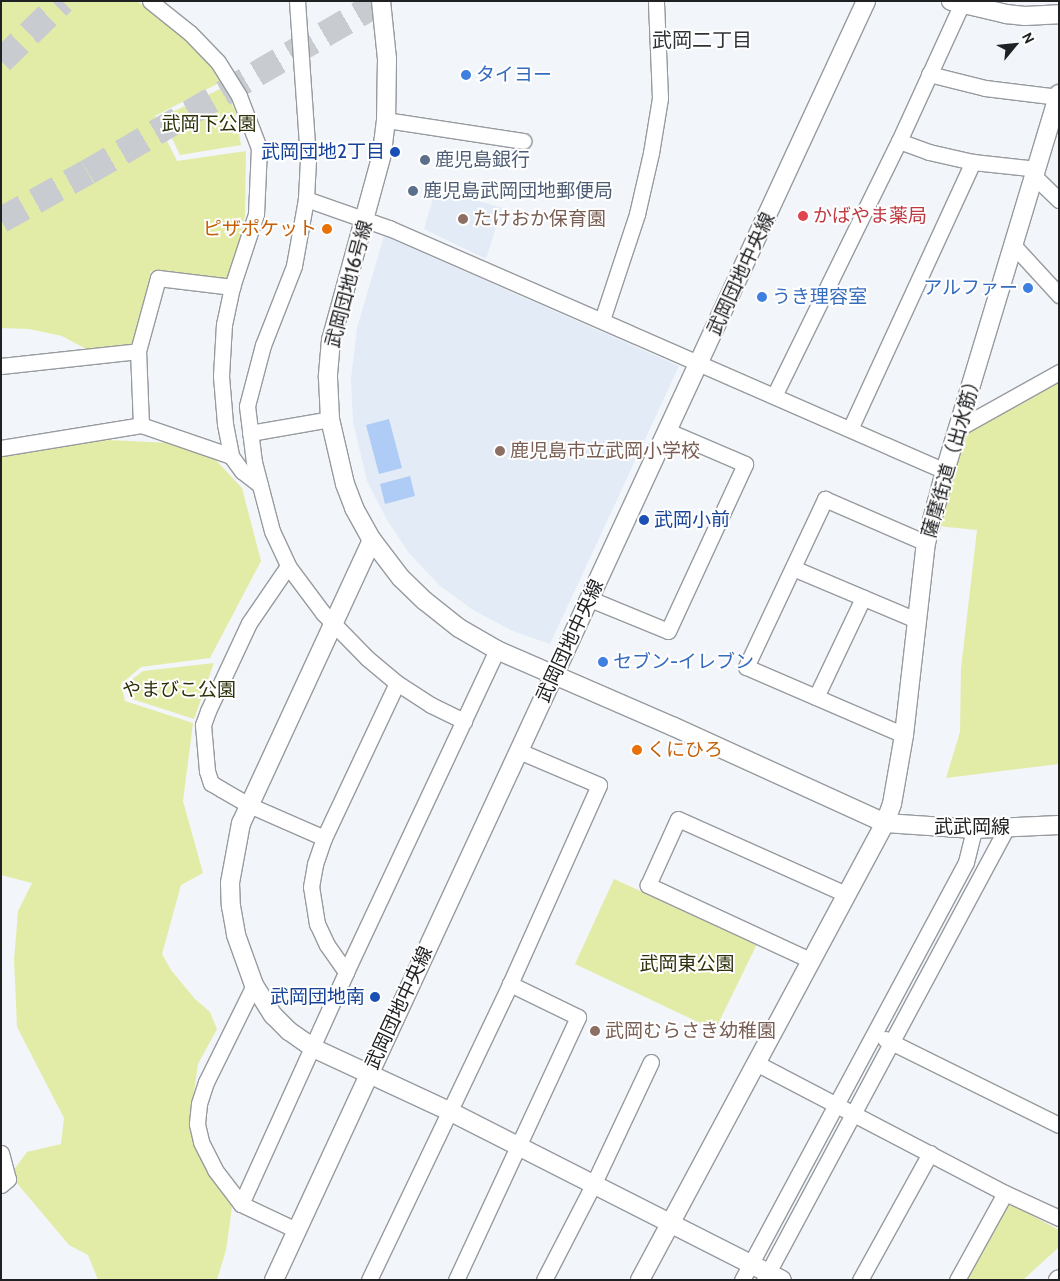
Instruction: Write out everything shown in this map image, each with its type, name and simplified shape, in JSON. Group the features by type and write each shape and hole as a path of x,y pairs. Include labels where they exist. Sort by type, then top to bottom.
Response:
{"street":[{"path":"150,1 190,33 218,62 239,96 259,148 256,214 232,287 224,324 221,376 231,456 242,471 260,485"},
{"path":"297,1 308,160 306,199 294,266 256,368 247,406 254,462 272,531 288,566 333,625 397,683 431,705 464,721"},
{"name":"武岡団地16号線","path":"381,1 387,59 386,120 382,154 331,340 328,378 330,419 345,484 354,508 372,540 400,578 425,601 459,628 497,650 885,823"},
{"path":"602,320 637,214 651,152 660,98 656,1"},
{"name":"武岡団地中央線","path":"274,1280 368,1073 700,364 866,1"},
{"path":"774,396 899,141 958,2 1024,16 1059,14"},
{"path":"929,74 986,88 1058,100"},
{"name":"薩摩街道（出水筋）","path":"640,1280 885,823 892,804 904,735 926,543 945,471 1058,100"},
{"path":"386,120 523,140"},
{"path":"899,141 929,152 973,162 1035,172 1059,200"},
{"path":"850,429 973,162"},
{"path":"306,199 366,218 945,471"},
{"path":"1014,246 1059,294"},
{"path":"141,425 138,351 158,278 232,287"},
{"path":"1,366 138,351"},
{"path":"959,428 1059,372"},
{"path":"250,433 330,419"},
{"path":"1,448 141,425 231,456"},
{"path":"590,600 668,631 745,464 668,431"},
{"path":"904,735 746,667 825,499 926,543"},
{"path":"372,540 241,823 230,883 236,935 254,985 273,1014 290,1031 313,1048 448,1111 750,1264 771,1277 853,1114 1008,827"},
{"path":"288,566 248,623 203,726 207,771 211,783 249,804 324,838"},
{"path":"793,568 916,620"},
{"path":"816,697 863,598"},
{"path":"241,1204 346,972 497,650"},
{"path":"346,972 327,945 316,924 311,887 315,864 324,838 397,683"},
{"path":"369,1280 510,984 599,785 519,751"},
{"path":"810,960 648,884 678,819 846,894"},
{"name":"武武岡線","path":"885,823 974,829 1059,825"},
{"path":"742,1280 966,862 974,829"},
{"path":"456,1280 578,1017 510,984"},
{"path":"254,985 206,1082 199,1104 197,1124 201,1142 215,1170 241,1204 296,1230"},
{"path":"875,1033 1059,1124"},
{"path":"544,1280 593,1185 651,1062"},
{"path":"756,1063 1004,1192 1059,1218"},
{"path":"1,1153 4,1156 8,1179 1,1185"},
{"path":"860,1280 930,1153"},
{"path":"957,1280 1004,1192"}],"shaded area":[{"name":"たけおか保育園","path":"436,188 502,208 486,259 424,229"},
{"name":"鹿児島市立武岡小学校","path":"384,236 679,366 550,644 513,631 473,610 439,585 409,553 387,520 367,481 353,422 351,379 357,328"}],"green space":[{"path":"1,1 137,1 199,49 221,82 155,116 177,161 246,151 245,216 231,280 151,271 134,342 131,345 88,350 62,336 29,329 1,328"},
{"name":"武岡下公園","path":"224,87 235,110 241,145 180,155 162,117"},
{"path":"1059,371 1059,764 946,778 960,732 961,668 977,530 937,526 962,430"},
{"path":"108,440 171,443 212,456 242,488 261,561 210,658 141,667 121,684 125,701 193,723 183,801 203,873 181,885 162,954 171,970 195,999 210,1012 217,1029 198,1064 192,1107 193,1140 203,1163 232,1207 226,1250 217,1280 98,1280 88,1255 69,1245 10,1175 27,1152 61,1144 64,1118 17,1027 14,960 18,911 32,883 1,875 1,456"},
{"name":"やまびこ公園","path":"214,663 194,719 129,698 126,684 143,671"},
{"name":"武岡東公園","path":"614,879 757,944 715,1030 575,964"},
{"path":"1008,1202 1059,1230 1059,1247 1023,1280 963,1280"}],"water":[{"path":"389,419 402,468 379,474 366,425"},
{"path":"410,476 415,496 385,504 380,484"}],"tunnel":[{"path":"1,61 63,1"},
{"path":"1,220 88,172 382,1"}],"place":[{"name":"タイヨー","path":"466,75"},
{"name":"武岡団地2丁目","path":"395,152"},
{"name":"鹿児島銀行","path":"425,160"},
{"name":"鹿児島武岡団地郵便局","path":"413,191"},
{"name":"かばやま薬局","path":"803,216"},
{"name":"たけおか保育園","path":"463,219"},
{"name":"ピザポケット","path":"327,229"},
{"name":"アルファー","path":"1028,288"},
{"name":"うき理容室","path":"762,297"},
{"name":"鹿児島市立武岡小学校","path":"500,451"},
{"name":"武岡小前","path":"644,520"},
{"name":"セブン-イレブン","path":"603,662"},
{"name":"くにひろ","path":"637,750"},
{"name":"武岡団地南","path":"375,997"},
{"name":"武岡むらさき幼稚園","path":"595,1031"}],"district":[{"name":"武岡二丁目","path":"702,40"}]}
